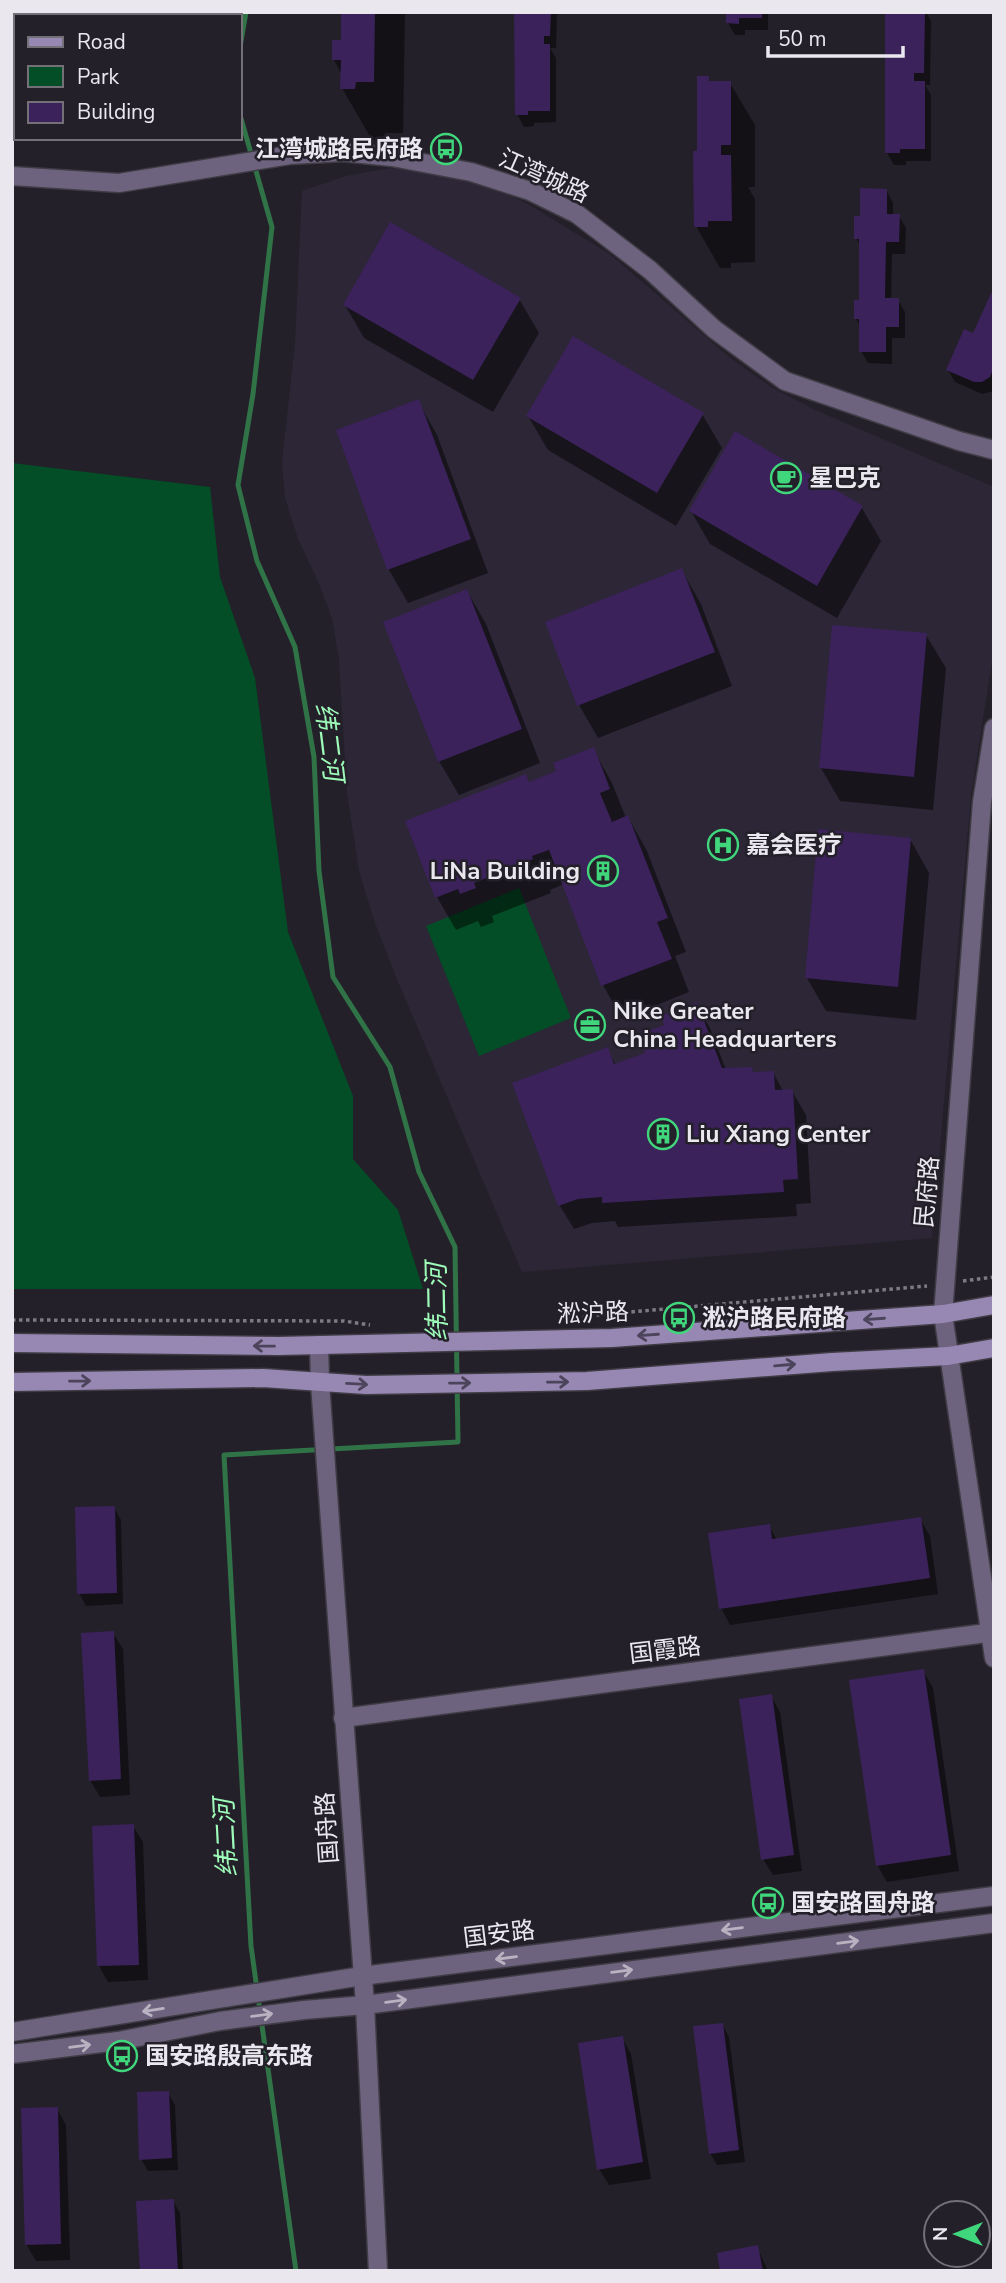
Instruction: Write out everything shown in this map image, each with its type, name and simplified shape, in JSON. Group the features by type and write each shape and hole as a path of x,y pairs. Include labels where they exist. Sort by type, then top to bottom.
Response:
{"main road":[{"name":"淞沪路","path":"12,1343 319,1345 612,1338 943,1314 994,1305"},
{"path":"12,1382 263,1378 366,1385 587,1381 948,1356 994,1348"}],"street":[{"name":"江湾城路","path":"12,176 119,183 289,155 343,152 392,157 471,172 530,191 577,214 614,240 713,329 785,381 959,441 994,450"},
{"name":"民府路","path":"994,728 982,802 943,1314 994,1658"},
{"path":"319,1345 320,1382"},
{"name":"国舟路","path":"320,1382 365,2005 378,2271"},
{"name":"国霞路","path":"343,1718 992,1632"},
{"name":"国安路","path":"12,2032 362,1976 994,1896"},
{"path":"12,2054 118,2041 220,2021 365,2005 994,1923"}],"path":[{"path":"569,1320 596,1315 881,1290"},
{"path":"12,1320 344,1321 382,1326"}],"shaded area":[{"path":"391,168 438,173 484,183 528,204 611,255 729,357 771,387 815,410 994,487 994,648 971,796 932,1238 522,1272 399,984 375,923 359,871 347,793 339,660 332,618 298,539 285,498 282,462 295,344 302,191 346,176"}],"green space":[{"path":"12,463 210,487 220,577 255,678 288,932 353,1096 353,1159 398,1210 423,1289 12,1289"},
{"path":"519,888 571,1018 479,1056 426,926"}],"building":[{"path":"341,12 375,12 374,82 356,82 355,89 340,89 341,60 332,60 332,40 341,40"},
{"path":"514,12 551,12 550,36 544,36 544,44 550,44 550,111 528,111 528,115 515,115"},
{"path":"726,12 762,12 762,18 739,18 739,24 726,23"},
{"path":"885,12 925,12 924,73 914,73 914,81 925,81 925,149 900,149 900,153 885,153"},
{"path":"697,76 709,76 709,81 731,81 731,145 721,145 721,155 731,155 732,221 708,221 708,227 694,227 693,151 697,151"},
{"path":"860,188 887,189 887,214 900,214 899,242 886,242 885,298 899,298 899,327 886,327 886,352 859,352 859,319 854,319 854,300 859,300 859,239 854,239 854,216 860,216"},
{"path":"390,222 521,298 473,380 343,305"},
{"path":"994,287 994,367 990,377 982,382 974,382 946,370 964,329 973,333"},
{"path":"573,336 704,413 657,493 526,416"},
{"path":"419,399 471,539 387,570 336,430"},
{"path":"735,431 863,506 817,586 689,511"},
{"path":"682,568 715,652 577,706 545,622"},
{"path":"467,589 522,729 438,762 383,622"},
{"path":"832,625 927,633 914,777 819,768"},
{"name":"LiNa Building","path":"594,747 610,789 600,793 612,822 628,815 668,918 657,922 672,959 601,986 549,850 474,883 476,888 460,894 458,889 435,898 405,821 526,774 529,782 556,771 553,763"},
{"path":"818,829 911,838 898,987 805,978"},
{"name":"Liu Xiang Center","path":"697,1002 722,1068 752,1067 753,1072 774,1071 775,1090 793,1089 798,1179 783,1180 784,1192 602,1203 602,1197 578,1199 558,1206 512,1083 608,1047 614,1064 645,1053 638,1035 664,1025 661,1016"},
{"path":"115,1506 117,1593 77,1594 75,1507"},
{"path":"921,1517 930,1578 719,1609 708,1533 770,1524 772,1539"},
{"path":"114,1631 121,1779 89,1781 81,1633"},
{"path":"924,1669 951,1855 876,1866 849,1680"},
{"path":"772,1694 794,1855 761,1860 739,1699"},
{"path":"134,1824 139,1965 97,1966 92,1826"},
{"path":"723,2023 739,2150 709,2154 693,2026"},
{"path":"623,2036 643,2162 597,2170 578,2043"},
{"path":"169,2091 172,2158 139,2160 137,2092"},
{"path":"58,2107 61,2244 25,2245 21,2108"},
{"path":"174,2199 178,2271 140,2271 136,2201"},
{"path":"758,2245 763,2271 720,2271 717,2253"}],"waterway":[{"name":"纬二河","path":"242,35 246,12"},
{"name":"纬二河","path":"242,122 272,227 253,394 238,485 257,561 295,647 314,757 319,871 333,977 390,1067 419,1172 455,1247 458,1442 224,1455 251,1946 296,2271"}],"place":[{"name":"江湾城路民府路","path":"446,149"},
{"name":"星巴克","path":"786,478"},
{"name":"嘉会医疗","path":"723,845"},
{"name":"LiNa Building","path":"603,871"},
{"name":"Nike Greater China Headquarters","path":"590,1025"},
{"name":"Liu Xiang Center","path":"663,1134"},
{"name":"淞沪路民府路","path":"679,1318"},
{"name":"国安路国舟路","path":"768,1903"},
{"name":"国安路殷高东路","path":"122,2056"}]}
